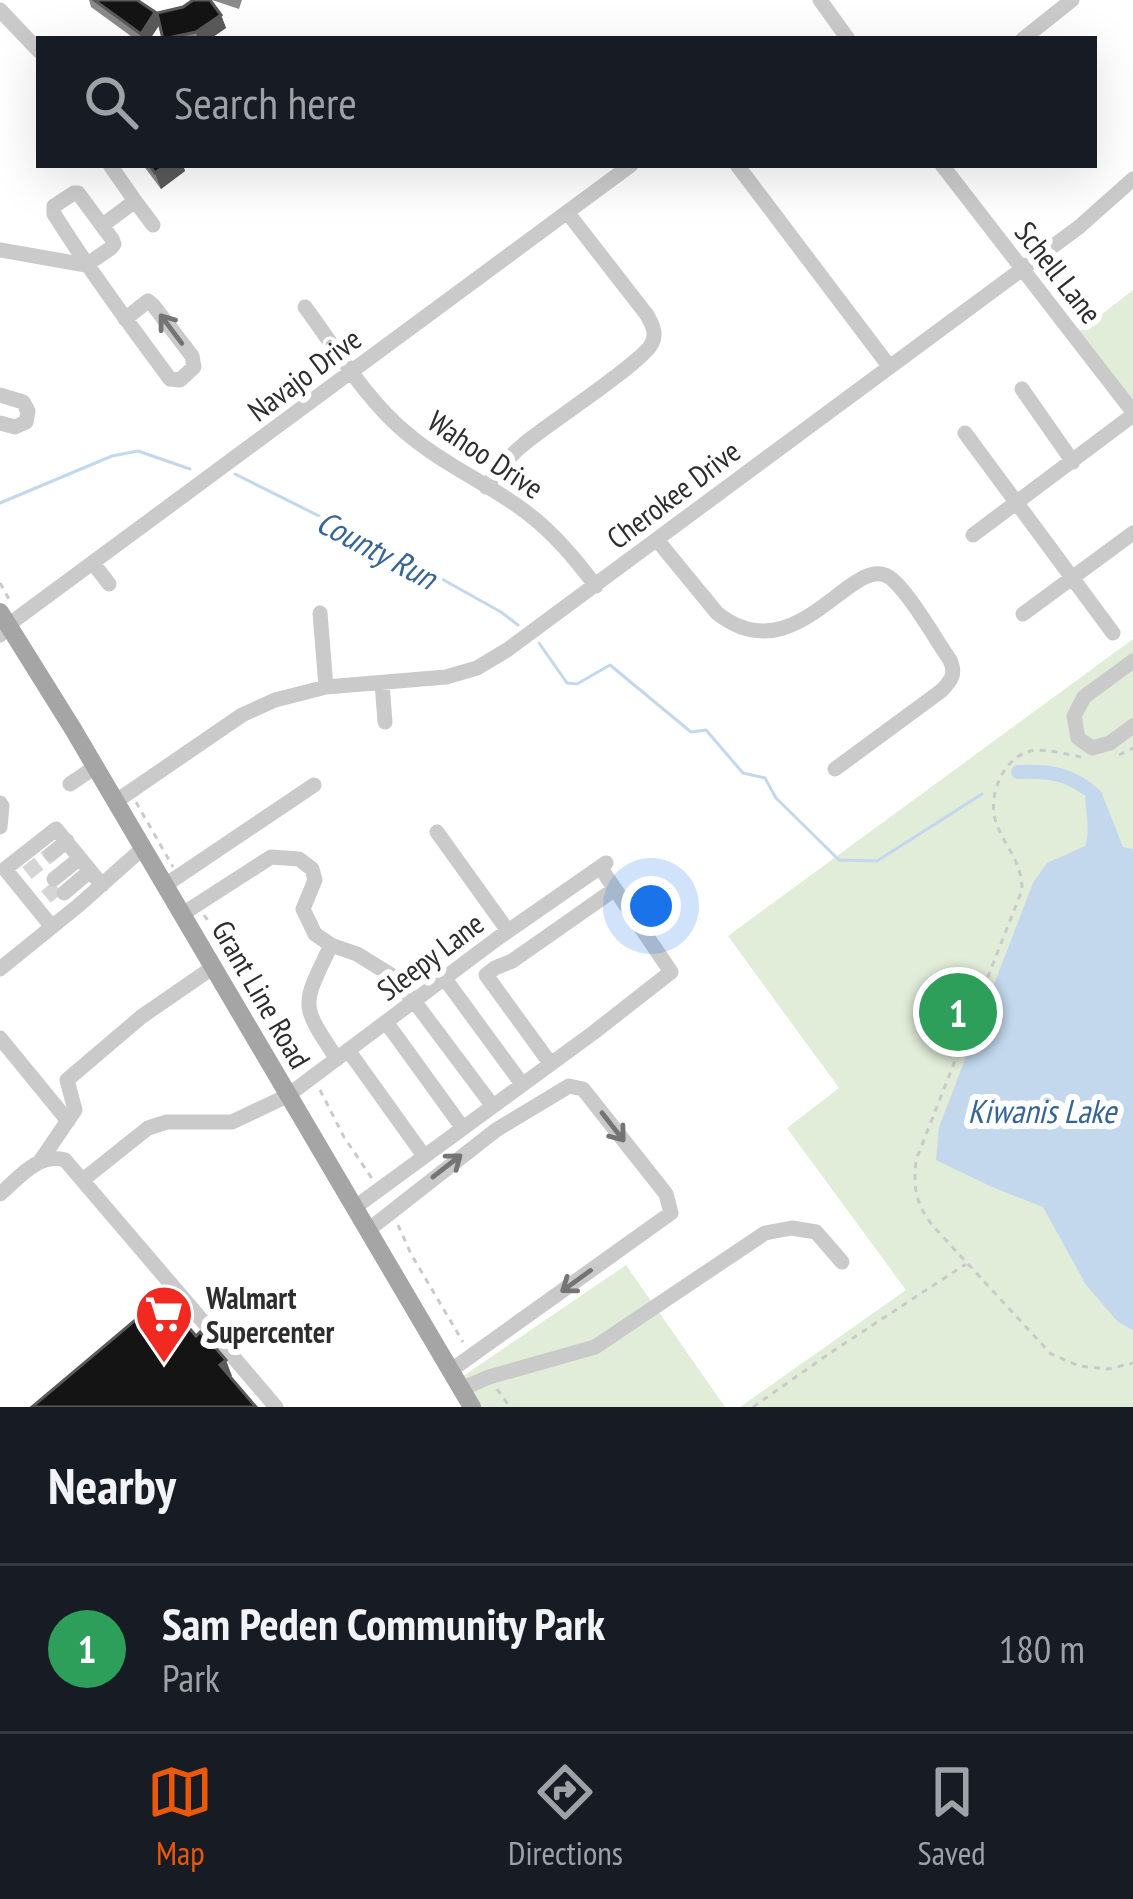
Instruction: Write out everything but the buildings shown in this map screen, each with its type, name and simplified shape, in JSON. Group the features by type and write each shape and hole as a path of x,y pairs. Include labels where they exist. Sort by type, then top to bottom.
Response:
{"main road":[{"name":"Grant Line Road","path":"4,622 94,767 125,801 142,849 172,882 189,910 212,968 466,1398"}],"street":[{"path":"820,0 846,36"},
{"path":"1027,36 1072,0"},
{"path":"0,10 36,48"},
{"path":"112,168 153,225"},
{"name":"Navajo Drive","path":"4,622 93,563 628,168"},
{"path":"739,168 889,366"},
{"name":"Schell Lane","path":"943,168 1133,414"},
{"name":"Cherokee Drive","path":"125,801 242,715 275,700 326,687 462,674 507,650 1078,227 1133,179"},
{"path":"0,250 86,265 114,244 78,193 55,206 54,214 86,265 125,319 170,379 180,380 194,367 192,356 153,304 148,302 125,319"},
{"path":"103,225 135,201"},
{"path":"486,487 519,448 616,376 653,341 647,315 567,212"},
{"name":"Wahoo Drive","path":"305,307 385,413 449,465 529,514 596,586"},
{"path":"1022,389 1073,462"},
{"path":"0,395 22,402 28,411 26,422 15,427 0,423"},
{"path":"973,535 1133,414"},
{"path":"964,433 1113,633"},
{"path":"1024,614 1132,536"},
{"path":"657,540 717,613 751,631 778,629 803,620 872,573 886,575 898,586 950,660 953,677 941,691 835,769"},
{"path":"93,563 109,584"},
{"path":"320,613 326,687"},
{"path":"1133,661 1084,697 1074,716 1078,738 1093,748 1110,743 1133,726"},
{"path":"382,683 385,722"},
{"path":"70,784 94,767"},
{"path":"172,882 314,785"},
{"path":"0,803 0,827"},
{"path":"52,927 47,896 5,869 56,830 102,885"},
{"path":"437,832 508,931"},
{"path":"48,850 64,837"},
{"path":"0,968 142,849"},
{"path":"189,910 271,857 299,859 312,869 315,880 303,909 315,934 391,974 492,1106"},
{"path":"47,896 85,865"},
{"name":"Sleepy Lane","path":"84,1179 148,1128 167,1122 232,1122 287,1096 603,865 615,889"},
{"path":"354,1208 550,1064 671,972 615,889 486,975 550,1064"},
{"path":"331,945 306,1003 311,1020 424,1156"},
{"path":"0,1194 41,1160 75,1110 67,1080 141,1017 212,968"},
{"path":"445,979 522,1084"},
{"path":"386,1022 462,1127"},
{"path":"0,1038 68,1121"},
{"path":"367,1231 496,1130 569,1086 583,1089 666,1195 671,1213 450,1371"},
{"path":"41,1160 55,1156 65,1160 84,1179 276,1407"},
{"path":"466,1398 489,1377 595,1347 765,1233 792,1228 816,1232 842,1262"}],"path":[{"path":"0,583 4,622"},
{"path":"1112,757 1133,748"},
{"path":"1083,757 1043,751 1024,754 994,788 995,818 1022,872 1022,890 916,1160 914,1187 918,1206 1051,1354 1094,1368 1133,1364"},
{"path":"125,801 172,882"},
{"path":"189,910 259,993 379,1190"},
{"path":"392,1212 411,1254 472,1355"},
{"path":"753,1407 968,1263"},
{"path":"489,1377 509,1407"}],"green space":[{"path":"1133,290 1133,402 1079,332"},
{"path":"1133,639 1133,1407 740,1407 906,1290 787,1128 839,1088 728,936"},
{"path":"626,1265 725,1407 473,1407 456,1381"}],"water":[{"name":"Kiwanis Lake","path":"1088,781 1101,791 1123,847 1133,849 1133,1330 1118,1322 1086,1285 1043,1207 936,1160 939,1127 1033,883 1047,863 1085,846"}],"waterway":[{"name":"County Run","path":"0,503 112,456 138,451 190,469"},
{"name":"County Run","path":"235,474 415,564 518,625"},
{"name":"County Run","path":"539,643 567,683 577,684 610,665 691,732 706,730 743,773 765,778 776,798 839,860 877,861 982,794"},
{"name":"County Run","path":"1018,772 1054,774 1086,788"}],"tunnel":[{"path":"27,873 51,854"},
{"path":"46,897 59,886"}],"place":[{"name":"Sam Peden Community Park","path":"958,1012"},
{"name":"Walmart Supercenter","path":"164,1365"}]}
